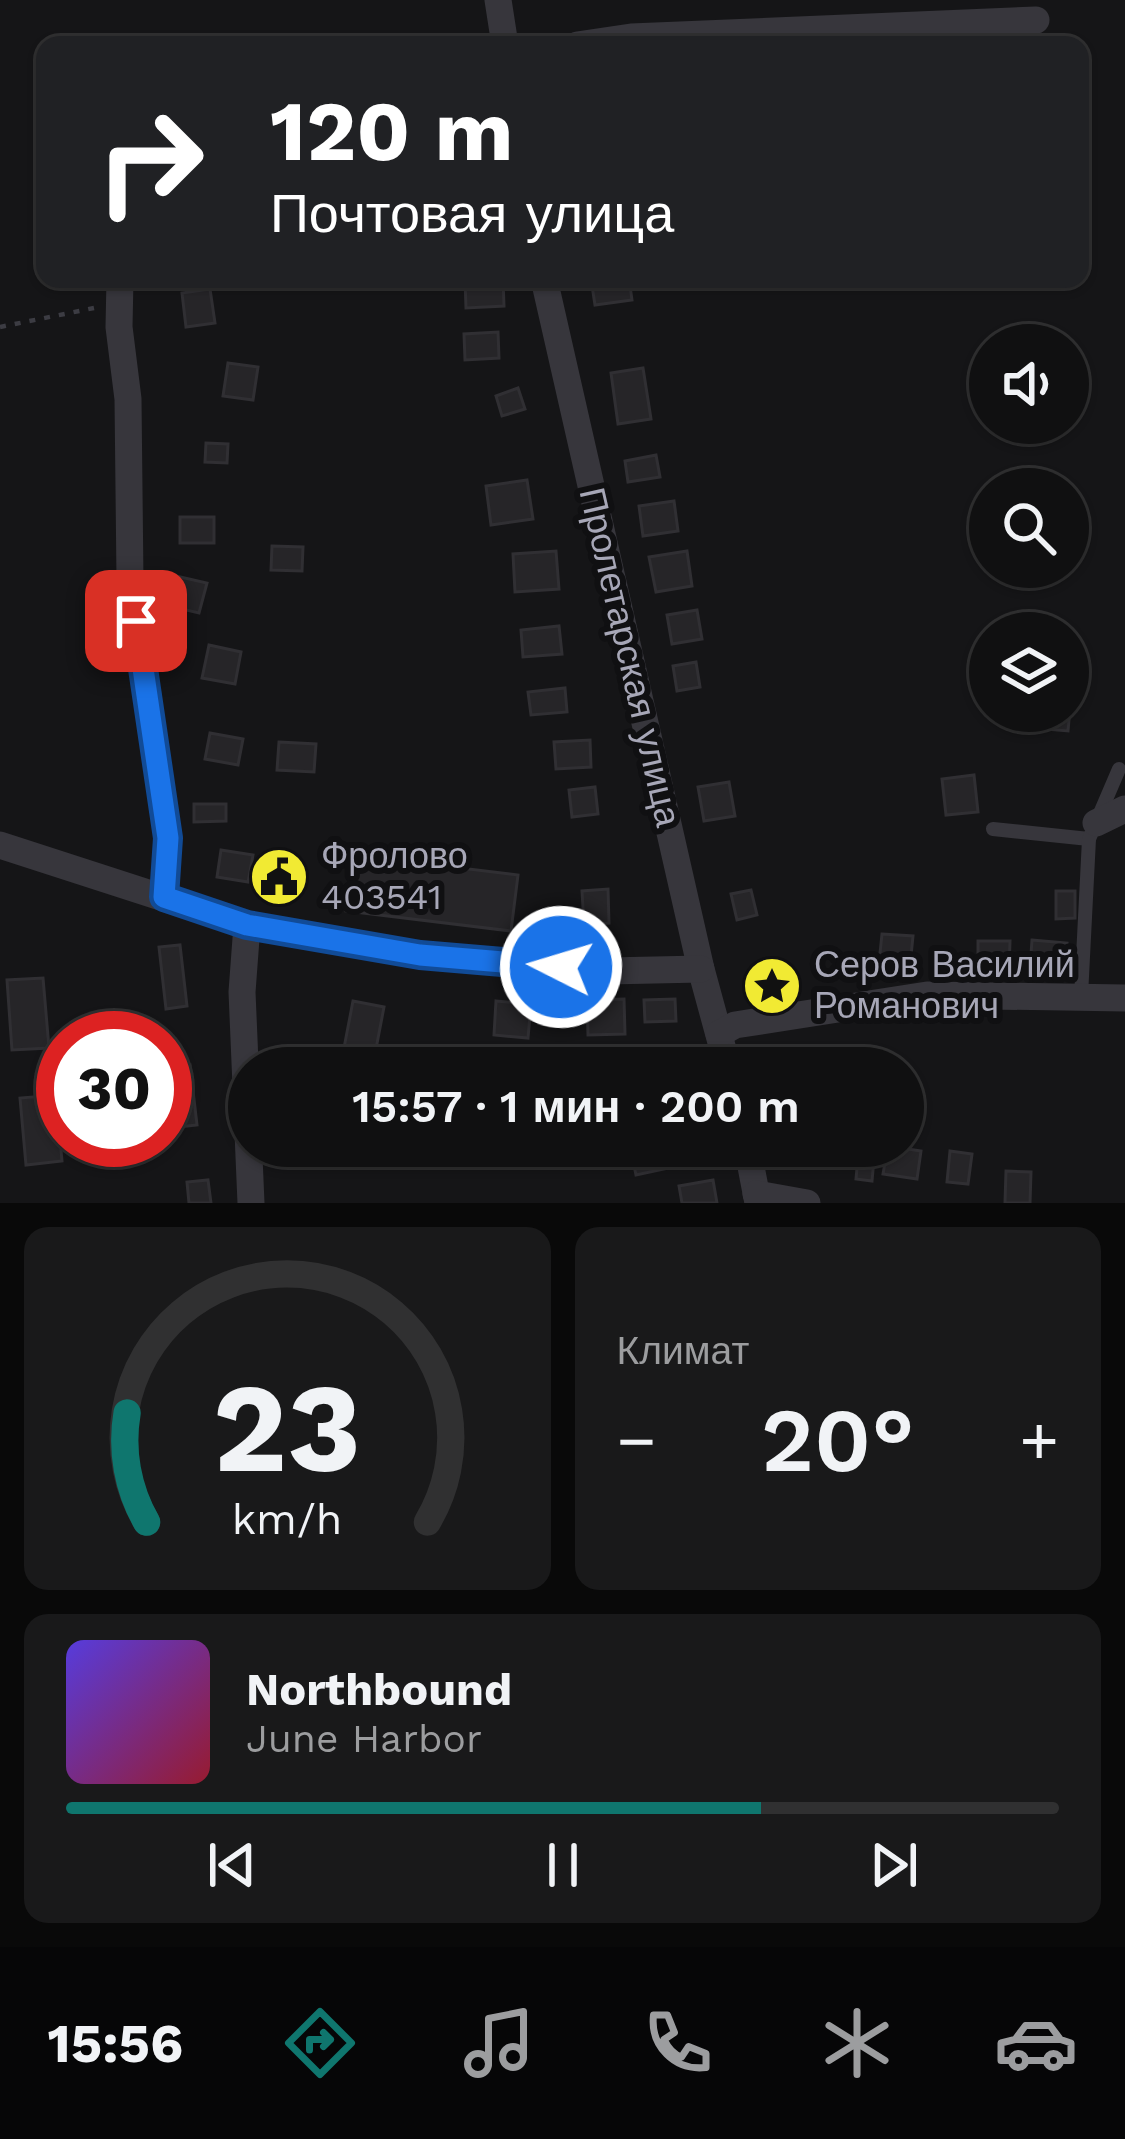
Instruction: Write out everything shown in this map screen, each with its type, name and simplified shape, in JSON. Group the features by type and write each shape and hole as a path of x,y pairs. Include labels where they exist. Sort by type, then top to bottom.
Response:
{"street":[{"path":"497,0 503,36"},
{"path":"698,36 1036,26"},
{"path":"120,288 118,327 128,399 130,580 168,838 164,897"},
{"name":"Пролетарская улица","path":"546,288 722,1047"},
{"path":"1092,831 1125,809"},
{"path":"0,845 247,925 420,955 608,971 701,969"},
{"path":"247,925 242,992 251,1203"},
{"path":"719,1034 735,1025 895,998 961,994 1125,998"},
{"path":"751,1167 757,1198 807,1203"}],"lane":[{"path":"1081,995 1092,831 1119,769"},
{"path":"993,829 1092,831"}],"path":[{"path":"0,327 103,307 118,288"}],"building":[{"path":"465,288 503,288 504,306 466,308"},
{"path":"592,288 630,288 632,300 595,305"},
{"path":"210,289 215,323 186,327 182,293"},
{"path":"498,332 499,358 465,360 464,334"},
{"path":"228,363 258,367 253,400 223,396"},
{"path":"643,368 651,419 618,424 611,373"},
{"path":"518,388 525,409 502,416 496,396"},
{"path":"206,443 228,444 227,463 205,462"},
{"path":"656,455 660,477 628,482 625,461"},
{"path":"527,480 533,519 491,525 486,486"},
{"path":"674,501 678,531 643,536 639,506"},
{"path":"180,517 214,517 214,543 180,543"},
{"path":"272,546 303,547 302,571 271,570"},
{"path":"556,551 559,589 515,592 513,554"},
{"path":"687,551 692,586 656,592 649,557"},
{"path":"176,576 207,583 199,613 169,606"},
{"path":"697,610 702,639 672,644 667,615"},
{"path":"559,626 562,654 523,657 521,630"},
{"path":"209,645 241,652 235,684 202,678"},
{"path":"696,662 700,687 677,691 673,666"},
{"path":"565,688 567,712 531,715 528,692"},
{"path":"210,733 243,739 238,765 205,759"},
{"path":"590,740 591,767 556,769 554,742"},
{"path":"279,742 316,744 314,772 277,770"},
{"path":"974,775 978,812 946,815 942,779"},
{"path":"729,782 735,816 704,821 698,787"},
{"path":"595,787 598,814 572,817 569,790"},
{"path":"194,804 226,804 226,821 194,822"},
{"path":"221,850 253,855 248,882 217,877"},
{"path":"353,855 518,875 511,931 346,911"},
{"name":"Фролово 403541","path":"268,858 297,864 290,895 262,890"},
{"path":"608,889 609,923 584,925 582,891"},
{"path":"751,890 757,915 737,920 731,894"},
{"path":"1056,891 1075,891 1075,918 1056,919"},
{"path":"882,934 913,936 910,966 879,963"},
{"path":"1032,940 1067,943 1065,971 1030,969"},
{"path":"978,941 1010,941 1009,971 978,970"},
{"path":"180,945 187,1006 166,1009 159,947"},
{"path":"43,978 46,1011 36,1011 36,1049 12,1050 7,980"},
{"path":"624,999 625,1034 588,1035 587,1000"},
{"path":"675,999 676,1021 645,1022 644,1000"},
{"path":"353,1001 384,1007 376,1047 344,1047"},
{"path":"496,1001 531,1004 528,1038 494,1035"},
{"path":"192,1082 197,1125 192,1126"},
{"path":"36,1097 36,1164 26,1165 20,1098"},
{"path":"950,1151 972,1154 968,1184 947,1182"},
{"path":"634,1167 668,1167 668,1168 636,1175"},
{"path":"857,1167 873,1167 872,1181 856,1179"},
{"path":"884,1167 919,1167 917,1179 883,1174"},
{"path":"1006,1171 1031,1172 1030,1203 1005,1203"},
{"path":"208,1180 211,1203 189,1203 187,1182"},
{"path":"713,1180 717,1203 682,1203 679,1186"}],"place":[{"name":"Фролово 403541","path":"279,877"},
{"name":"Серов Василий Романович","path":"772,986"}],"route":[{"path":"136,621 168,838 164,897 247,925 420,955 561,967"}]}
